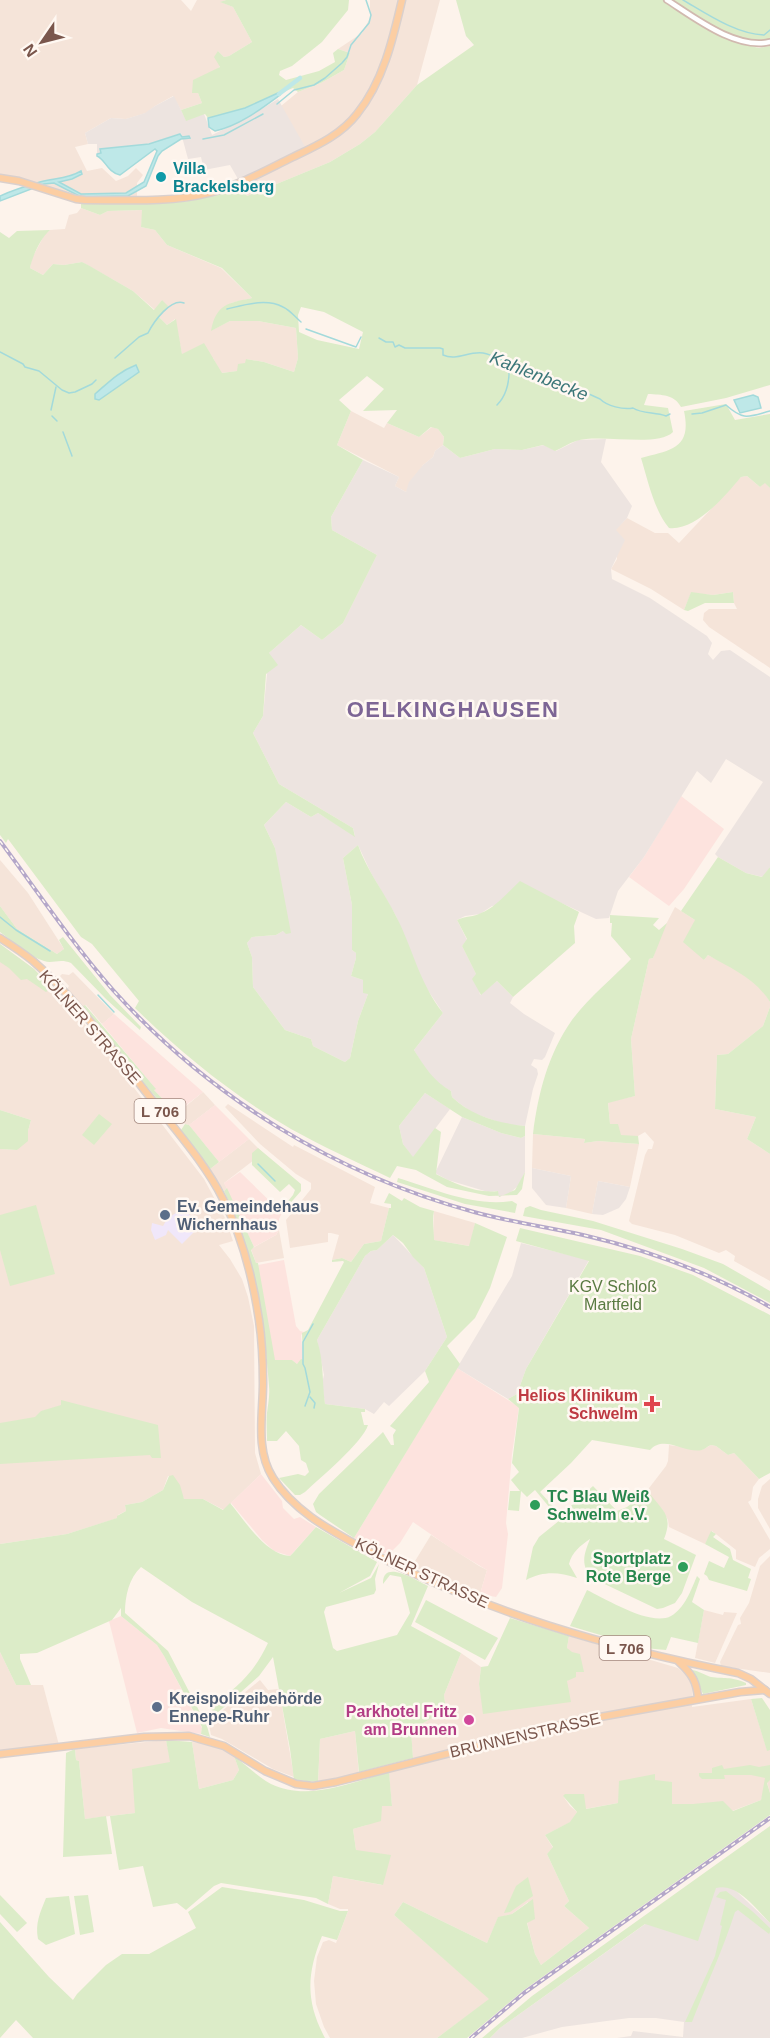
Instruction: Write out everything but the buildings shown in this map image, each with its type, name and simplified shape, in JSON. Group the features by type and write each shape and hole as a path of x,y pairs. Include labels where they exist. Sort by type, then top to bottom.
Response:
{"main road":[{"path":"0,178 85,200 188,197 210,193 236,184 312,147 347,125 368,98 386,56 402,0"},
{"name":"KÖLNER STRASSE","path":"0,938 35,964 81,1012 189,1147 223,1197 243,1251 257,1309 262,1368 262,1441 267,1466 276,1484 305,1512 354,1543 422,1576 506,1611 559,1629 679,1662"},
{"path":"679,1662 692,1675 697,1684 698,1699"},
{"name":"L 706","path":"679,1662 738,1674 751,1679 768,1690 770,1701"},
{"name":"BRUNNENSTRASSE","path":"0,1754 144,1737 189,1736 225,1746 288,1782 313,1786 572,1722 698,1699 768,1690"}],"street":[{"path":"667,0 737,40 753,44 770,42"}],"shaded area":[{"path":"0,0 181,0 191,11 197,0 226,0 221,2 233,7 252,42 229,56 224,57 218,51 220,66 198,93 202,103 181,110 173,96 146,113 126,119 111,118 85,133 88,144 75,147 87,171 102,168 116,181 128,176 136,168 143,175 137,183 137,196 70,194 0,174"},
{"path":"370,0 440,0 417,85 375,132 360,144 330,162 247,196 242,186 307,152 281,106 298,92 321,83 344,70 350,53 338,49 362,33 370,18"},
{"path":"174,96 186,120 204,114 212,135 278,99 308,152 242,186 230,165 204,170 201,157 188,159 181,133 149,144 100,149 101,153 97,154 97,144 88,144 85,133 111,118 126,119 145,113"},
{"path":"81,208 100,215 108,211 143,210 141,227 155,230 167,245 221,268 252,298 231,303 212,330 230,321 258,321 296,328 298,358 294,372 264,362 246,359 246,363 238,371 221,373 213,358 182,354 175,319 167,325 159,317 162,300 155,310 133,291 82,262 53,264 43,275 30,268 32,258 45,234 50,230 65,229 69,215 77,213"},
{"path":"351,411 384,428 387,423 419,437 432,427 438,429 444,437 443,445 423,465 406,492 395,486 399,477 337,445"},
{"path":"606,439 601,462 632,506 627,518 616,530 625,540 611,569 612,579 650,598 707,636 712,643 708,654 713,660 721,651 730,650 770,677 770,867 763,877 746,873 715,854 763,782 726,759 711,783 697,771 644,857 618,891 609,918 596,919 557,901 492,906 480,914 465,916 457,920 467,940 462,946 476,974 480,995 497,981 513,997 510,1003 555,1033 545,1057 542,1060 534,1059 531,1065 537,1069 538,1074 525,1126 504,1124 473,1113 459,1103 452,1097 451,1091 439,1084 428,1073 414,1050 443,1013 423,983 396,916 358,845 343,858 352,905 352,950 356,953 351,976 363,980 368,994 358,1021 350,1058 345,1062 313,1046 311,1039 285,1030 253,987 252,957 247,943 252,937 276,935 283,931 275,848 264,825 286,802 311,817 318,813 355,836 353,828 279,784 253,733 263,716 269,653 301,625 322,640 343,623 377,555 332,530 331,517 363,460 399,477 395,486 406,492 409,482 433,457 435,451 443,445 460,458 495,449 522,450 544,445 556,451 578,440"},
{"path":"747,476 760,487 765,482 770,488 770,668 709,627 703,620 704,613 709,609 737,609 733,592 713,595 691,593 684,610 651,589 611,569 617,559 615,530 627,518 655,533 668,533 679,543 741,477"},
{"path":"681,796 724,829 684,889 669,906 629,877 644,857"},
{"path":"0,860 28,893 64,949 57,954 17,929 0,906"},
{"path":"675,907 695,920 704,960 708,955 743,973 762,989 770,1002 763,1026 728,1054 717,1055 715,1109 756,1117 747,1139 770,1154 770,1281 734,1261 735,1256 726,1250 719,1253 675,1235 632,1224 629,1221 645,1155 648,1149 652,1149 654,1142 645,1132 638,1136 621,1136 610,1124 608,1102 635,1096 631,1039 649,959 653,958 661,934"},
{"path":"0,944 34,969 88,1028 204,1179 226,1220 233,1241 219,1245 242,1279 254,1326 255,1453 261,1474 224,1510 203,1499 184,1499 173,1476 168,1476 163,1490 142,1502 125,1505 126,1511 118,1515 118,1518 67,1534 0,1544 0,1149 17,1150 28,1131 31,1120 0,1110"},
{"path":"73,972 114,1014 102,1024 86,1005 82,1007 67,989 69,986 60,976"},
{"path":"114,1014 203,1092 176,1113 154,1090 155,1088 102,1024"},
{"path":"203,1092 215,1105 189,1125 185,1124 179,1117 180,1111"},
{"path":"425,1093 450,1109 413,1158 403,1144 399,1126"},
{"path":"228,1104 293,1147 294,1145 375,1187 370,1203 389,1208 381,1241 364,1244 351,1262 342,1258 332,1260 339,1235 331,1233 328,1233 328,1242 290,1248 286,1220 311,1189 311,1183 296,1174 260,1144 225,1107"},
{"path":"215,1105 249,1139 219,1162 189,1125"},
{"path":"462,1117 501,1133 521,1138 525,1136 525,1172 519,1185 510,1193 499,1197 497,1191 488,1192 448,1180 435,1173"},
{"path":"533,1134 585,1139 584,1143 598,1141 639,1144 630,1187 598,1181 592,1214 566,1208 571,1176 532,1168"},
{"path":"249,1139 263,1153 224,1183 227,1188 224,1191 210,1169"},
{"path":"532,1168 571,1176 566,1208 546,1205 532,1188"},
{"path":"240,1172 279,1210 283,1211 276,1235 254,1247 224,1183"},
{"path":"598,1181 630,1187 626,1199 619,1208 603,1215 592,1214"},
{"path":"183,1208 200,1226 182,1244 168,1230 166,1235 155,1240 151,1230 152,1223 163,1226 167,1219"},
{"path":"434,1211 475,1223 470,1246 433,1240"},
{"path":"279,1230 284,1258 256,1263 251,1249 276,1235"},
{"path":"393,1235 424,1268 447,1337 425,1371 389,1406 384,1402 374,1414 365,1409 325,1404 322,1383 324,1375 317,1340 365,1256 377,1250"},
{"path":"521,1243 589,1260 526,1369 517,1394 508,1399 457,1368 512,1276"},
{"path":"284,1260 296,1326 304,1332 301,1335 303,1360 297,1364 292,1360 274,1360 259,1278 258,1265"},
{"path":"457,1368 519,1407 512,1454 506,1523 508,1534 502,1588 496,1597 480,1594 487,1570 413,1522 400,1543 388,1555 354,1538"},
{"path":"669,1445 702,1450 711,1445 716,1446 728,1455 734,1453 759,1479 753,1487 751,1500 748,1502 770,1540 770,1549 759,1558 755,1567 736,1559 736,1550 712,1531 705,1544 669,1527 662,1509 646,1492 666,1466"},
{"path":"261,1474 282,1501 283,1508 294,1519 300,1517 316,1527 290,1556 274,1551 231,1503"},
{"path":"770,1479 770,1529 758,1508 758,1499 762,1486"},
{"path":"431,1535 487,1570 480,1594 412,1566"},
{"path":"770,1556 770,1673 721,1666 720,1662 738,1625 741,1624 740,1618 749,1603 760,1566"},
{"path":"704,1610 723,1615 724,1612 737,1613 715,1663 695,1658"},
{"name":"Kreispolizeibehörde Ennepe-Ruhr","path":"121,1616 157,1645 202,1728 201,1734 161,1728 137,1733 109,1621"},
{"path":"569,1636 678,1668 693,1686 692,1707 751,1699 767,1750 770,1750 770,1793 767,1782 761,1800 732,1811 693,1804 672,1804 655,1780 655,1775 618,1803 585,1809 563,1796 577,1812 571,1822 545,1835 553,1848 547,1854 569,1901 564,1906 589,1928 541,1965 535,1954 527,1922 528,1902 512,1914 498,1918 487,1943 403,1902 394,1915 490,1999 437,2038 330,2038 316,2004 314,1981 317,1957 323,1942 329,1940 336,1943 348,1911 348,1909 340,1909 328,1904 333,1876 382,1885 356,1850 353,1829 367,1825 382,1806 392,1806 388,1765 413,1760 411,1730 446,1710 444,1695 461,1653 481,1667 479,1684 484,1713 567,1681 575,1672 583,1672 567,1648"},
{"path":"0,1652 16,1685 43,1685 59,1745 0,1752"},
{"path":"260,1680 268,1690 279,1689 294,1777 273,1769 211,1735 209,1725 211,1720"},
{"path":"355,1731 359,1775 318,1784 320,1739"},
{"path":"166,1740 171,1762 135,1813 85,1819 79,1761 76,1760 75,1749"},
{"path":"192,1742 216,1745 234,1756 239,1770 233,1780 199,1789"},
{"path":"718,1872 722,1886 734,1889 770,1923 770,2038 617,2038 631,2036 633,2031 683,2037 684,2022 656,2018 629,2018 562,2027 522,2038 490,2038 500,2028"}],"green space":[{"path":"226,0 349,0 348,10 322,42 292,66 280,71 279,75 286,80 319,71 335,62 333,53 338,49 350,53 344,70 321,83 298,92 293,88 245,108 208,118 205,114 186,121 181,110 202,103 198,93 192,93 193,80 220,67 214,57 218,51 224,57 229,56 252,42 233,7 220,2"},
{"path":"456,0 663,0 692,20 734,42 759,48 770,46 770,385 726,398 681,407 671,397 648,394 644,405 668,408 673,432 665,437 642,440 586,439 573,442 555,451 543,445 522,450 495,449 460,458 443,445 444,437 438,429 431,427 419,437 387,423 397,410 363,411 384,389 367,376 339,400 351,411 337,445 363,460 331,517 332,530 377,555 343,623 322,640 301,625 269,653 278,665 266,674 263,716 253,733 279,784 353,828 355,837 318,813 311,817 286,802 264,825 275,848 291,933 286,934 283,931 276,935 252,937 247,943 252,957 253,987 285,1030 311,1039 313,1046 345,1062 350,1058 358,1021 368,994 363,993 363,980 351,976 356,953 352,950 352,905 343,858 358,845 366,864 397,918 428,990 443,1013 414,1050 430,1073 451,1091 452,1097 460,1104 486,1118 525,1126 525,1136 521,1138 501,1133 462,1117 425,1093 399,1126 403,1144 413,1157 435,1128 441,1132 436,1174 474,1189 498,1191 499,1196 447,1187 416,1170 397,1166 390,1178 291,1129 229,1088 171,1042 135,1008 139,1001 92,944 81,937 8,839 6,843 0,835 0,232 9,238 17,231 50,230 37,248 30,268 43,275 53,264 82,262 133,291 154,310 162,300 168,306 159,317 167,325 176,319 182,354 204,343 222,373 237,371 238,364 245,363 246,359 264,362 294,372 298,358 296,328 258,321 230,321 211,331 216,315 224,306 252,298 222,268 167,245 155,230 141,227 142,210 108,211 100,215 81,208 81,203 183,202 209,197 242,186 247,196 330,162 375,132 417,85 474,45 466,36","holes":["301,307 324,312 363,332 359,349 317,340 299,332 298,315"]},
{"path":"672,0 770,0 770,40 757,41 731,35"},
{"path":"726,404 735,420 770,414 770,488 765,483 760,487 747,476 741,477 709,511 689,524 669,528 655,504 641,458 662,453 677,446 685,433 684,411"},
{"path":"691,592 713,595 733,592 734,603 705,603 688,611 684,610"},
{"path":"718,857 746,873 762,877 770,867 770,1002 757,986 742,975 708,955 704,960 683,942 695,920 681,911"},
{"path":"520,881 579,912 574,926 575,943 513,997 497,981 481,995 472,979 476,974 462,946 467,939 457,920 486,910 497,903"},
{"path":"0,906 17,929 57,954 64,949 59,940 63,937 110,995 141,1027 140,1030 71,963 47,962 38,959 0,932"},
{"path":"610,915 659,918 653,925 659,930 667,923 653,958 649,959 631,1039 635,1096 608,1103 610,1124 618,1124 621,1135 638,1136 639,1144 598,1141 584,1143 585,1139 533,1134 545,1075 556,1047 572,1020 631,959 611,936"},
{"path":"0,944 34,969 52,988 46,992 27,979 21,980 0,962"},
{"path":"85,1005 156,1089 154,1090 176,1113 180,1111 179,1117 172,1117 82,1007"},
{"path":"770,1007 770,1154 747,1139 756,1117 715,1109 717,1055 728,1054 763,1026"},
{"path":"0,1110 31,1120 28,1141 17,1150 0,1149"},
{"path":"99,1114 112,1124 94,1145 82,1135"},
{"path":"185,1124 189,1125 219,1162 210,1169 181,1130"},
{"path":"258,1148 301,1184 301,1191 286,1208 284,1206 295,1190 289,1184 280,1192 252,1165 252,1153"},
{"path":"525,1172 522,1189 517,1195 502,1196 515,1190"},
{"path":"398,1178 469,1199 512,1201 517,1204 515,1213 465,1204 397,1182"},
{"path":"227,1188 254,1247 251,1250 258,1263 275,1360 292,1360 297,1364 301,1359 303,1360 302,1333 308,1330 344,1262 332,1262 332,1260 342,1258 351,1262 364,1244 381,1241 389,1208 391,1208 391,1204 384,1203 389,1193 402,1201 404,1198 420,1207 434,1211 434,1240 469,1246 475,1223 507,1237 490,1288 475,1318 447,1346 460,1364 354,1538 316,1512 313,1504 319,1494 383,1432 391,1445 394,1445 393,1435 396,1430 390,1426 429,1382 425,1371 447,1337 424,1268 403,1243 393,1235 377,1250 365,1256 317,1340 322,1364 325,1404 365,1409 365,1412 361,1412 364,1425 368,1425 358,1441 340,1460 305,1492 295,1495 279,1478 298,1474 305,1476 309,1472 306,1463 301,1460 299,1446 286,1431 277,1441 267,1441 269,1389 264,1336 250,1262 224,1191"},
{"path":"36,1205 55,1274 10,1286 0,1250 0,1215"},
{"path":"530,1206 593,1221 723,1264 770,1291 770,1303 704,1268 601,1230 523,1216 525,1208"},
{"name":"KGV Schloß Martfeld","path":"520,1228 640,1256 693,1275 770,1315 770,1473 759,1479 734,1453 728,1455 711,1445 702,1450 695,1450 662,1444 650,1450 592,1440 540,1492 561,1515 593,1486 617,1511 627,1507 646,1492 650,1494 666,1515 668,1525 664,1539 696,1555 682,1593 675,1603 663,1608 657,1609 592,1578 586,1569 584,1559 590,1539 577,1550 570,1560 569,1564 577,1578 551,1573 526,1580 533,1547 539,1537 560,1520 535,1490 527,1497 521,1491 519,1511 508,1510 510,1491 520,1491 511,1480 519,1472 512,1463 519,1408 508,1399 517,1394 526,1369 589,1261 516,1241"},
{"path":"61,1400 158,1425 161,1458 152,1458 150,1455 0,1464 0,1423 35,1417 41,1411 61,1405"},
{"path":"173,1475 180,1485 184,1499 203,1499 223,1510 230,1503 264,1543 281,1554 290,1556 316,1527 377,1562 370,1576 339,1593 371,1578 379,1564 374,1594 326,1607 324,1612 333,1648 337,1651 397,1635 410,1613 401,1577 390,1575 383,1584 384,1576 388,1573 401,1573 428,1586 411,1626 461,1653 444,1695 446,1710 411,1730 413,1758 359,1772 355,1731 320,1739 318,1782 294,1780 273,1657 259,1676 215,1715 211,1708 250,1672 268,1643 192,1602 141,1567 133,1576 128,1588 125,1613 168,1651 207,1726 210,1737 201,1734 202,1727 157,1645 121,1616 121,1608 112,1620 37,1653 20,1654 31,1685 16,1685 0,1652 0,1544 67,1534 117,1518 126,1511 125,1505 142,1502 163,1490 169,1476"},
{"path":"711,1531 716,1534 713,1537 730,1549 733,1560 751,1569 747,1591 709,1580 704,1574 709,1561 724,1568 729,1557 705,1544"},
{"path":"697,1576 700,1579 692,1602 704,1610 698,1643 671,1637 666,1650 644,1648 570,1626 587,1590 641,1615 652,1618 671,1616 684,1604"},
{"path":"426,1600 498,1638 485,1660 415,1622"},
{"path":"510,1618 569,1636 567,1648 580,1654 584,1672 576,1672 576,1677 567,1681 571,1702 483,1714 479,1684 481,1667 488,1666"},
{"path":"692,1670 711,1677 736,1679 746,1685 703,1694"},
{"path":"762,1698 770,1710 770,1750 767,1751 751,1699"},
{"path":"166,1740 192,1742 199,1789 233,1780 239,1770 234,1756 271,1784 300,1791 315,1791 345,1785 389,1772 392,1806 382,1806 381,1821 353,1829 356,1850 391,1855 383,1885 333,1876 328,1904 316,1898 221,1883 214,1886 186,1910 177,1903 153,1907 143,1866 119,1870 110,1816 135,1813 132,1769 170,1762"},
{"path":"75,1749 76,1760 79,1761 85,1819 106,1816 112,1854 63,1857 66,1753"},
{"path":"722,1765 724,1769 770,1765 770,1780 767,1783 770,1793 770,1815 524,1990 467,2038 437,2038 489,1999 394,1915 403,1902 487,1943 498,1917 512,1914 533,1899 535,1919 527,1923 535,1954 541,1965 589,1928 564,1906 569,1901 547,1854 553,1847 545,1835 570,1822 577,1812 563,1796 565,1794 584,1794 586,1809 618,1803 619,1781 655,1774 655,1780 672,1782 672,1804 723,1801 733,1811 761,1800 765,1778 751,1775 724,1775 725,1779 702,1779 699,1776 699,1773 712,1773 712,1768"},
{"path":"770,1826 770,1923 739,1893 724,1887 716,1888 698,1941 645,1924 500,2028 490,2038 482,2038 532,1996"},
{"path":"528,1877 533,1896 510,1912 504,1913 516,1886"},
{"path":"222,1887 304,1900 340,1911 348,1911 337,1940 322,1936 313,1962 311,1999 325,2038 33,2038 16,2020 0,2038 0,1922 49,1977 73,2000 106,1965 122,1954 149,1954 196,1928 188,1912"},
{"path":"726,1891 752,1911 770,1928 770,1932 769,1934 738,1910 735,1912 692,2022 685,2022 715,1956 726,1900 716,1897 720,1892"},
{"path":"0,1895 27,1923 17,1932 0,1914"},
{"path":"88,1895 94,1932 80,1935 74,1896"},
{"path":"69,1896 75,1934 46,1945 38,1939 37,1928 46,1898"}],"water":[{"path":"278,93 280,95 241,121 215,131 209,127 208,118 245,108"},
{"path":"180,134 182,137 189,136 190,138 181,139 162,151 146,186 128,196 81,197 54,183 44,184 0,201 0,196 15,190 71,176 81,171 82,174 72,179 59,182 81,194 126,193 144,182 157,151 155,149 120,175 112,171 97,156 101,153 100,149 149,144"},
{"path":"136,365 139,372 99,400 95,399 95,394 109,381"},
{"path":"753,395 758,397 761,408 740,413 734,400"}],"waterway":[{"path":"277,104 294,90 314,85 342,63 351,45 369,23 371,15 366,0"},
{"path":"683,0 743,31 764,35 770,30"},
{"path":"279,94 300,78"},
{"path":"203,139 224,135 263,114"},
{"name":"Kahlenbecke","path":"115,358 139,337 148,333 168,307 179,302 184,303"},
{"name":"Kahlenbecke","path":"227,309 255,303 276,304 286,308 301,322"},
{"name":"Kahlenbecke","path":"306,329 356,347 361,337"},
{"name":"Kahlenbecke","path":"379,338 386,342 393,342 395,347 399,345 405,348 440,348 443,349 443,355 448,357 487,354 568,385 611,405 666,416 670,414"},
{"name":"Kahlenbecke","path":"0,352 25,367 39,371 69,393 92,384 96,380"},
{"path":"497,405 508,386 509,363"},
{"path":"51,410 56,387"},
{"name":"Kahlenbecke","path":"692,414 726,405 742,416 770,411"},
{"path":"52,416 57,421"},
{"path":"63,432 72,456"},
{"path":"0,917 50,951"},
{"path":"98,995 114,1012"},
{"path":"258,1164 275,1181"},
{"path":"305,1406 310,1392 303,1364 303,1342 313,1324"},
{"path":"310,1397 315,1403 314,1408"}],"railway":[{"path":"0,841 83,954 150,1029 190,1064 277,1127 372,1176 423,1196 488,1216 583,1235 632,1248 680,1264 770,1307"},
{"path":"471,2038 524,1993 770,1818"}],"place":[{"name":"Villa Brackelsberg","path":"161,177"},
{"name":"Ev. Gemeindehaus Wichernhaus","path":"165,1215"},
{"name":"Helios Klinikum Schwelm","path":"652,1404"},
{"name":"TC Blau Weiß Schwelm e.V.","path":"535,1505"},
{"name":"Sportplatz Rote Berge","path":"683,1567"},
{"name":"Kreispolizeibehörde Ennepe-Ruhr","path":"157,1707"},
{"name":"Parkhotel Fritz am Brunnen","path":"469,1720"}],"district":[{"name":"OELKINGHAUSEN","path":"453,709"}]}
